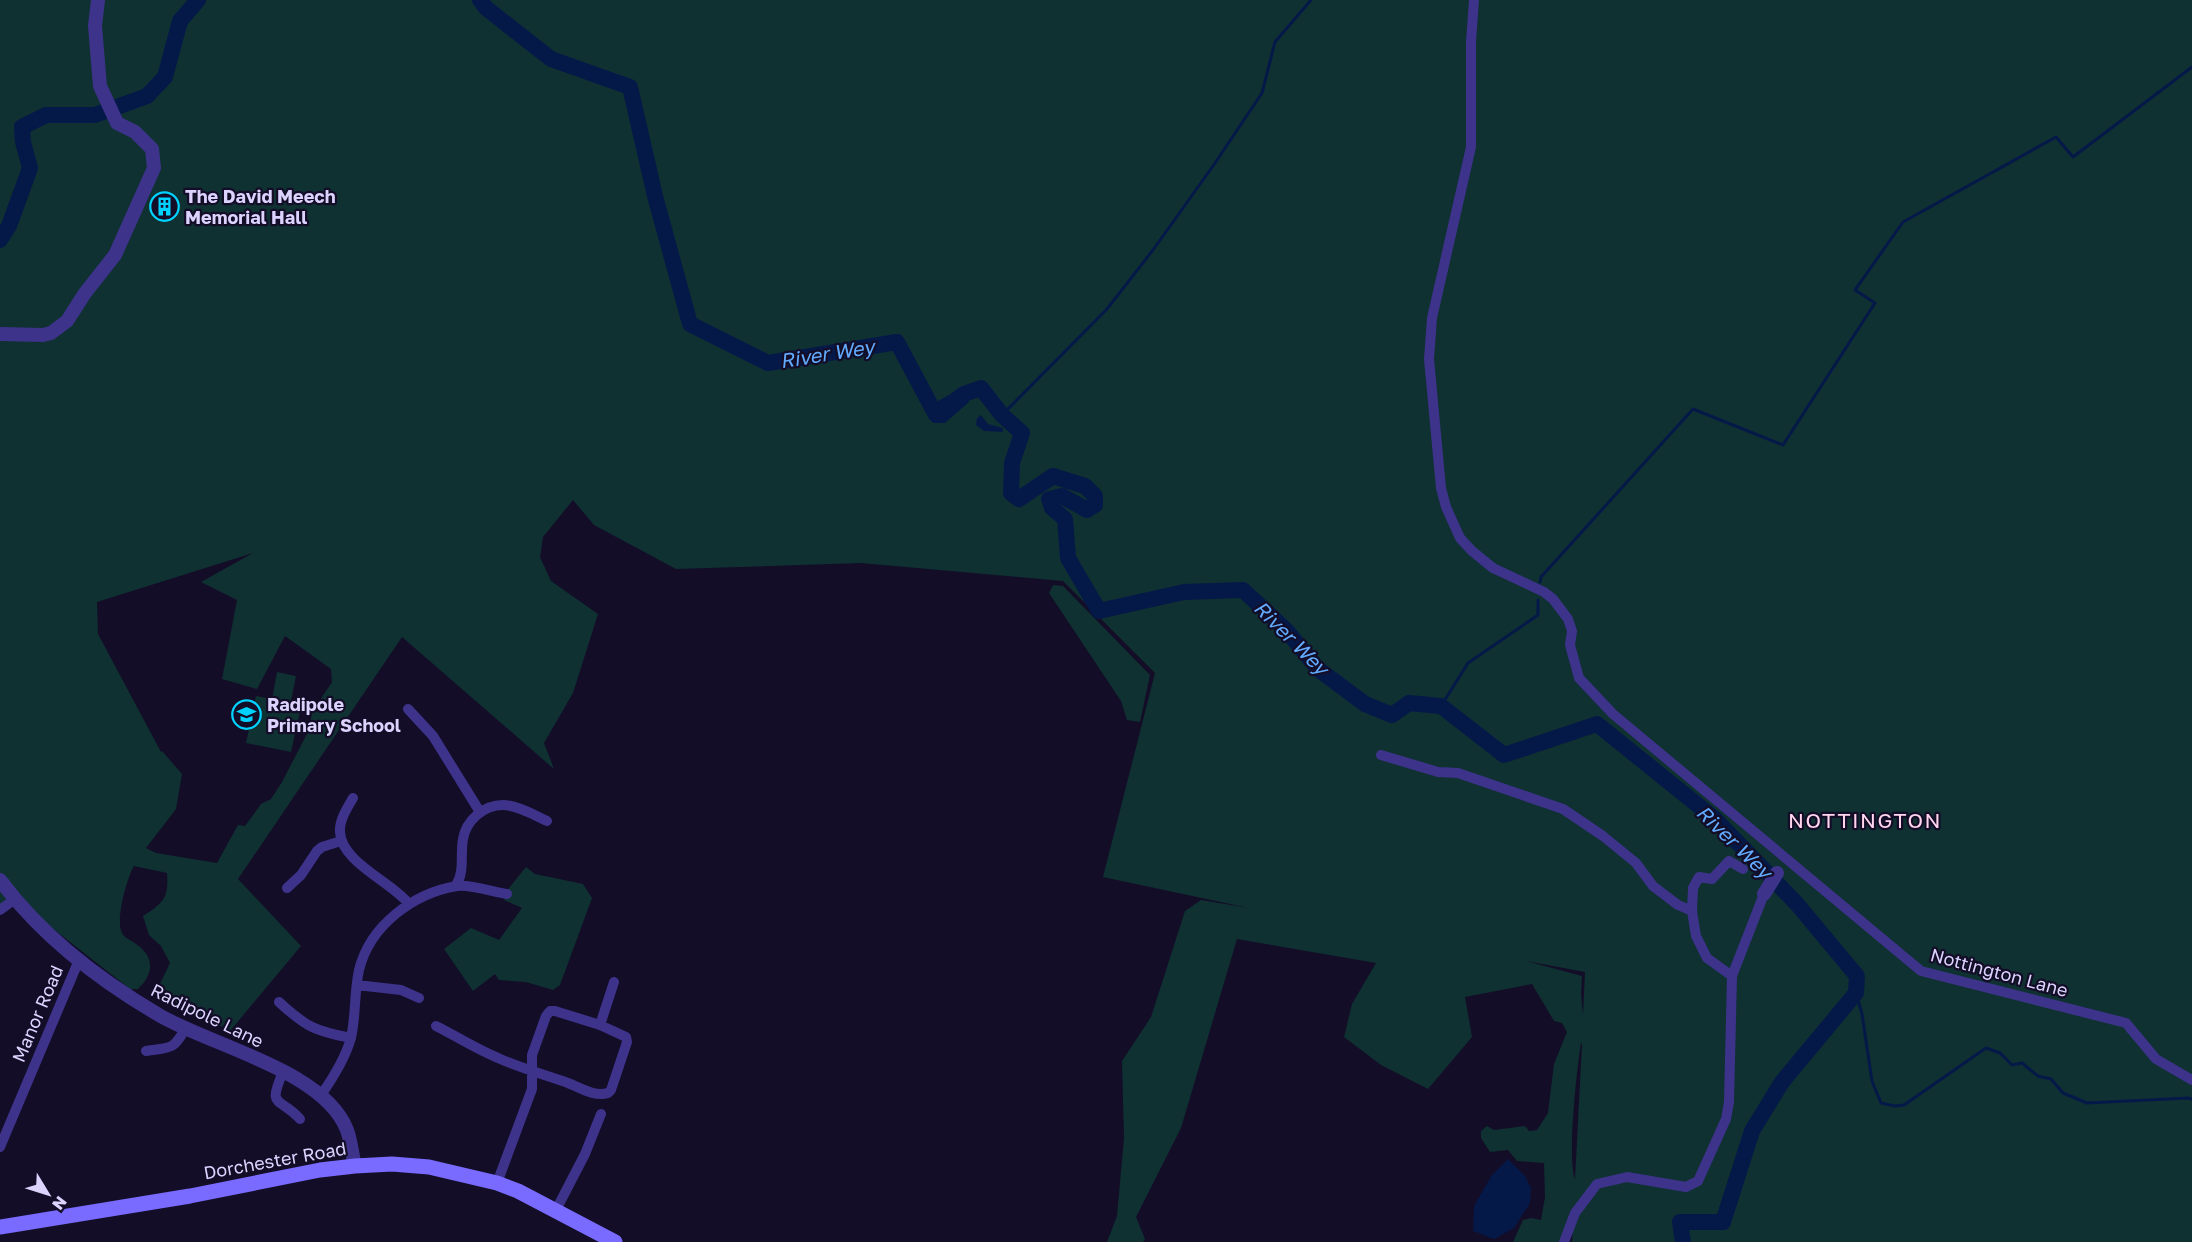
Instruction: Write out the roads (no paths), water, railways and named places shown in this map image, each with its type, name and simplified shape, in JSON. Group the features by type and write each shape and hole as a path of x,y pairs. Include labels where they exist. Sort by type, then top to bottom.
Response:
{"main road":[{"name":"Dorchester Road","path":"0,1227 117,1209 320,1170 392,1164 429,1167 497,1183 518,1191 615,1242"}],"street":[{"path":"0,334 35,336 51,333 67,321 115,255 155,163 152,149 142,137 117,123 100,86 95,45 98,0"},
{"name":"Nottington Lane","path":"1474,0 1471,42 1471,147 1432,318 1430,348 1441,488 1446,507 1460,538 1482,559 1506,576 1544,592 1552,599 1568,619 1572,631 1570,645 1579,678 1613,714 1922,971 2127,1023 2156,1059 2192,1080"},
{"path":"408,710 433,736 480,812"},
{"path":"1381,755 1438,772 1458,773 1563,809 1603,836 1636,863 1653,886 1678,905 1692,911"},
{"path":"353,798 339,830 341,841 358,862 409,904"},
{"path":"456,885 461,879 465,833 473,818 480,812 489,807 502,805 547,821"},
{"path":"287,888 301,876 317,851 341,841"},
{"path":"1732,976 1707,958 1696,936 1692,911 1693,888 1699,877 1712,879 1729,861 1743,869"},
{"path":"1564,1242 1575,1213 1597,1184 1627,1177 1686,1186 1698,1181 1726,1119 1729,1102 1732,976 1764,894 1777,873 1790,863"},
{"name":"Radipole Lane","path":"0,880 15,899 79,960 121,992 162,1017 283,1072 307,1084 321,1095 338,1115 346,1129 355,1166"},
{"path":"321,1095 345,1056 351,1038 357,985 364,955 393,916 409,904 436,891 456,885 507,894"},
{"path":"0,910 15,899"},
{"name":"Manor Road","path":"0,1147 79,960"},
{"path":"600,1025 614,982"},
{"path":"357,985 401,990 419,998"},
{"path":"279,1002 310,1028 351,1038"},
{"path":"436,1026 498,1059 532,1070 595,1094 608,1093 627,1042 623,1034 550,1011 546,1016 532,1055 532,1070 532,1089 497,1183"},
{"path":"146,1051 170,1047 177,1043 186,1029"},
{"path":"283,1072 274,1093 275,1098 280,1106 293,1112 300,1119"},
{"path":"556,1210 585,1154 600,1114"}],"water":[{"path":"960,389 965,393 969,402 945,423 934,423 929,406"},
{"path":"981,415 988,424 1003,428 1003,432 984,431 976,425 977,418"},
{"path":"1508,1159 1525,1176 1531,1188 1530,1203 1514,1228 1494,1239 1473,1231 1474,1206 1492,1175"}],"waterway":[{"name":"River Wey","path":"0,240 9,226 30,168 23,142 22,127 46,115 95,115 147,96 165,77 180,21 198,0"},
{"name":"River Wey","path":"480,0 486,8 551,59 630,87 655,196 690,324 768,363 897,342 936,415 964,394 981,388 1002,415 1022,433 1012,463 1011,493 1019,499 1053,476 1085,486 1095,496 1095,505 1087,510 1062,496 1049,499 1052,508 1065,519 1068,558 1099,611 1184,592 1243,590 1287,631 1318,669 1365,704 1392,715 1409,703 1441,706 1504,755 1597,724 1715,819 1797,904 1857,976 1856,993 1782,1082 1752,1131 1723,1222 1680,1222 1683,1242"},
{"path":"1002,415 1107,309 1153,250 1262,93 1275,42 1311,0"},
{"path":"1540,582 1541,577 1693,409 1783,445 1875,303 1855,290 1903,222 2056,137 2073,157 2192,67"},
{"path":"1441,706 1468,663 1538,615 1538,600"},
{"path":"1856,993 1862,1014 1872,1081 1881,1103 1904,1105 1986,1048 2000,1053 2012,1065 2022,1063 2038,1076 2051,1079 2063,1093 2087,1103 2192,1099"}],"place":[{"name":"The David Meech Memorial Hall","path":"164,207"},
{"name":"Radipole Primary School","path":"246,715"}],"district":[{"name":"NOTTINGTON","path":"1865,821"}]}
